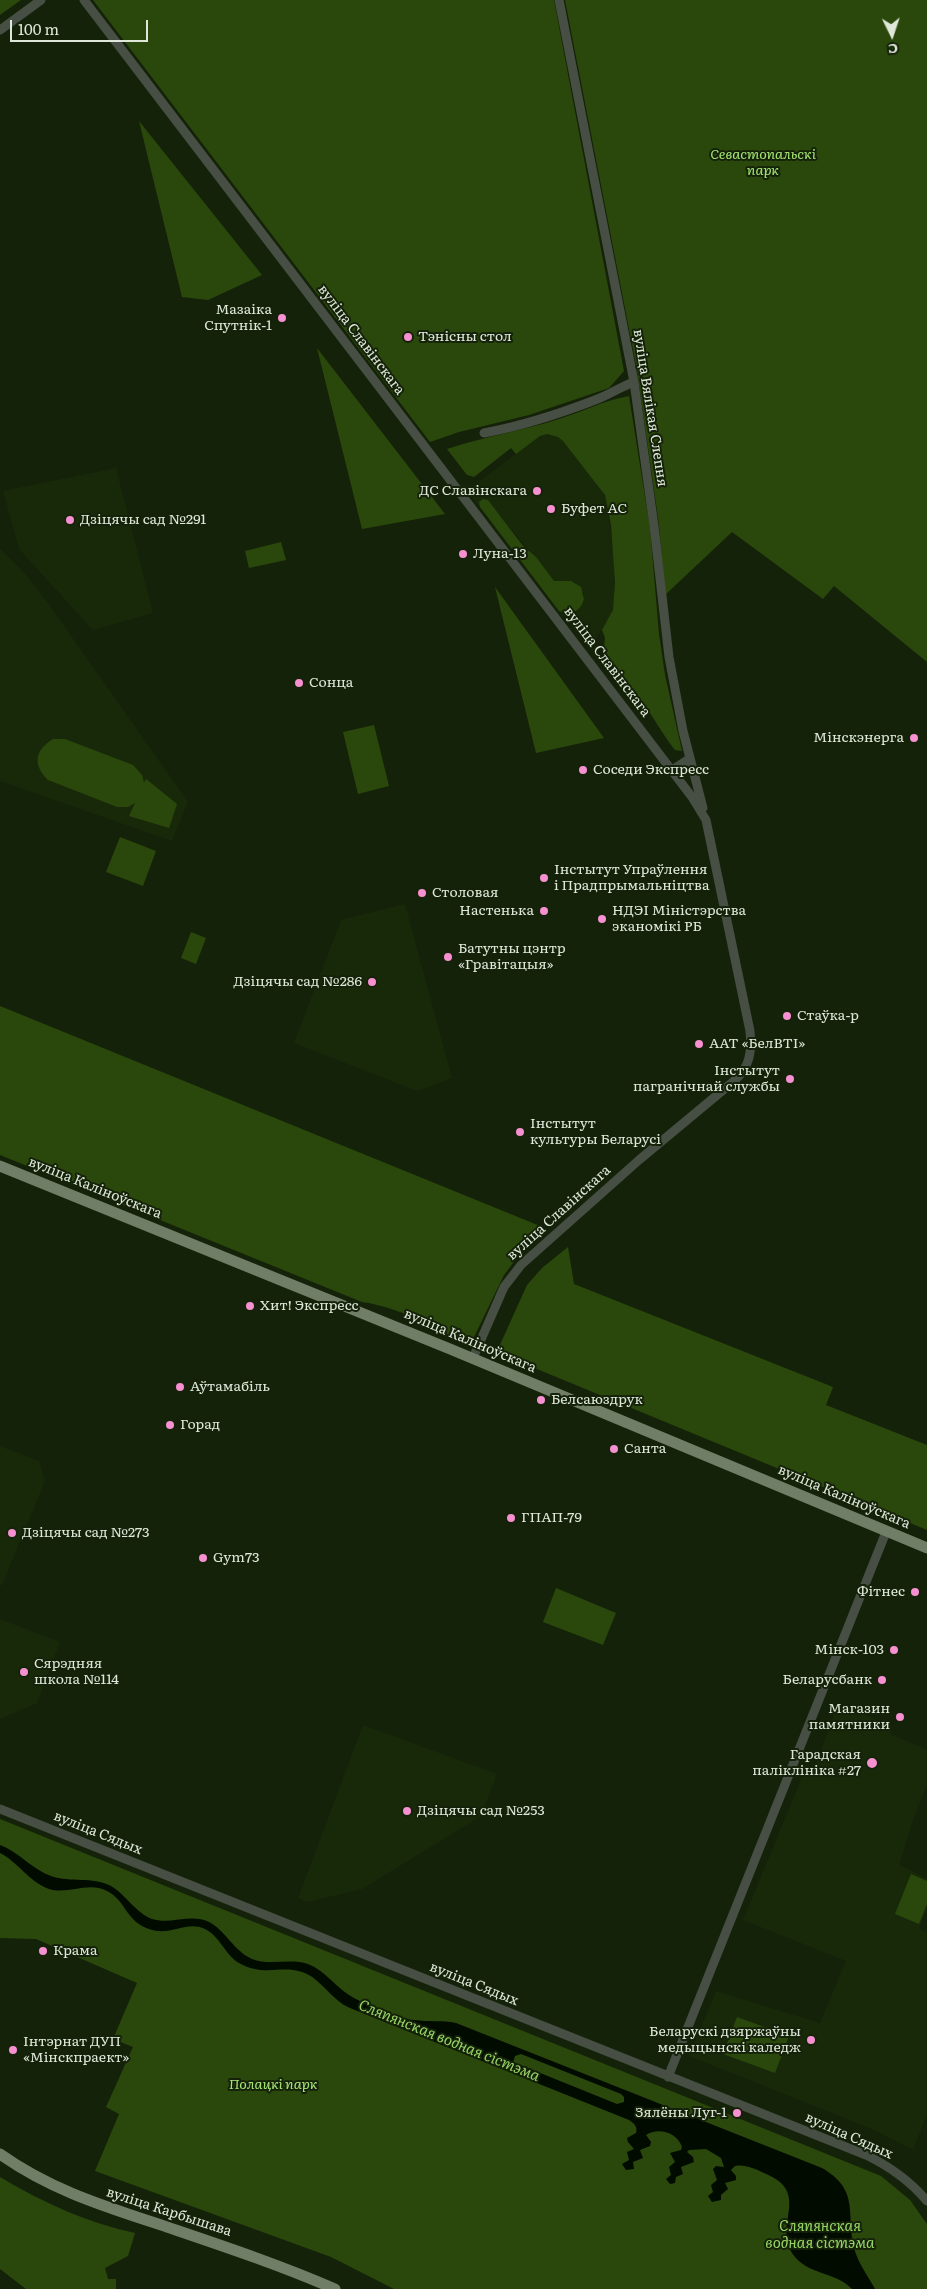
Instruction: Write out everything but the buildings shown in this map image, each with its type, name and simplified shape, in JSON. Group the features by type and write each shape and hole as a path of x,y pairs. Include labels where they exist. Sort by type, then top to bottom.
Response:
{"main road":[{"name":"вуліца Каліноўскага","path":"0,1166 473,1358 927,1548"},
{"name":"вуліца Карбышава","path":"0,2154 29,2173 76,2197 236,2250 335,2289"}],"street":[{"path":"0,30 40,0"},
{"name":"вуліца Славінскага","path":"84,0 672,770 698,805 706,820 750,1031 750,1054 747,1066 734,1081 639,1160 521,1265 504,1287 473,1358"},
{"name":"вуліца Вялікая Слепня","path":"559,0 634,382 654,526 669,657 689,759 706,820"},
{"path":"484,433 557,414 598,399 619,387 634,382"},
{"path":"672,770 689,759"},
{"path":"668,2077 886,1532"},
{"name":"вуліца Сядых","path":"0,1809 884,2164 905,2178 927,2200"}],"shaded area":[{"path":"547,434 558,437 563,441 601,488 606,500 615,562 614,603 611,617 592,643 595,654 559,611 573,613 584,602 584,593 554,581 486,499 482,499 480,507 462,484 468,486 475,485 538,437"},
{"name":"Дзіцячы сад №291","path":"116,468 153,613 93,630 19,549 3,491"},
{"path":"0,548 27,576 48,603 188,802 172,841 0,781"},
{"name":"Дзіцячы сад №286","path":"405,904 452,1078 417,1091 294,1043 341,920"},
{"name":"Дзіцячы сад №273","path":"0,1446 39,1461 45,1481 2,1585 0,1585"},
{"name":"Сярэдняя школа №114","path":"0,1619 60,1642 37,1703 0,1719"},
{"path":"838,1704 892,1726 890,1734 927,1750 927,1785 914,1817 899,1865 927,1878 927,1908 919,1929 927,1932 927,2114 913,2150 872,2129 689,2056 716,1991 820,2023 846,1961 743,1920 803,1775 812,1775"},
{"name":"Дзіцячы сад №253","path":"363,1725 497,1774 481,1816 362,1889 307,1902 298,1898"}],"green space":[{"path":"0,0 21,0 0,15"},
{"path":"93,0 554,0 624,371 609,388 529,415 459,432 430,442"},
{"name":"Севастопальскі парк","path":"565,0 927,0 927,662 834,586 823,599 732,532 665,595 659,525 637,370"},
{"path":"139,121 262,275 208,300 182,297"},
{"path":"317,348 445,514 362,529"},
{"path":"629,396 650,528 659,634 665,675 682,751 675,750 646,707 641,701 638,703 603,656 605,638 602,630 613,610 615,582 611,525 605,495 563,441 558,437 547,434 540,436 516,454 511,448 474,477 467,475 447,449 556,420 610,400"},
{"path":"483,499 488,500 523,546 536,557 554,581 571,581 581,587 584,599 581,607 571,613 559,611 480,507 479,502"},
{"path":"281,542 286,560 249,568 245,551"},
{"path":"495,587 604,738 536,753"},
{"path":"374,725 389,786 358,794 343,732"},
{"path":"53,739 65,739 133,765 142,775 144,783 146,779 177,804 169,828 129,816 135,803 128,807 117,807 48,780 40,769 38,758 42,748"},
{"path":"120,837 156,851 143,886 106,872"},
{"path":"191,932 206,938 196,964 181,958"},
{"path":"0,1006 540,1226 544,1233 516,1259 504,1275 474,1337 471,1340 461,1342 445,1336 410,1316 386,1307 362,1302 0,1155"},
{"path":"568,1247 574,1284 833,1387 826,1405 927,1445 927,1530 503,1355 499,1347 527,1285 542,1268"},
{"path":"556,1588 616,1613 603,1645 543,1622"},
{"name":"Полацкі парк","path":"0,1819 881,2176 910,2200 927,2224 927,2289 394,2289 331,2257 95,2171 119,2114 106,2107 133,2047 113,2039 137,1983 36,1939 0,1938"},
{"path":"911,1874 927,1881 927,1904 919,1924 895,1914"},
{"path":"737,2017 789,2036 775,2073 723,2054"},
{"path":"0,2177 65,2211 100,2224 135,2233 128,2256 105,2268 108,2279 116,2279 116,2289 26,2289 0,2269"}],"water":[{"name":"Сляпянская водная сістэма","path":"0,1845 38,1870 51,1876 96,1881 111,1886 141,1913 152,1919 166,1921 195,1919 209,1922 220,1930 240,1951 252,1959 265,1962 301,1962 308,1964 320,1971 348,1994 383,2012 419,2021 456,2023 822,2168 834,2176 847,2194 854,2248 875,2289 852,2289 838,2279 808,2267 795,2257 789,2245 787,2233 789,2200 786,2190 779,2181 754,2168 735,2166 731,2170 736,2176 736,2180 725,2183 728,2189 721,2195 721,2200 712,2202 708,2196 713,2192 711,2185 717,2180 713,2169 716,2166 724,2167 721,2158 706,2149 689,2150 687,2152 693,2157 694,2162 681,2167 683,2174 676,2177 675,2183 670,2184 666,2179 671,2175 669,2167 675,2162 670,2153 681,2150 682,2147 680,2142 672,2135 667,2132 656,2131 646,2135 651,2142 650,2146 640,2150 643,2158 633,2162 634,2169 626,2170 622,2164 629,2160 627,2152 634,2149 627,2138 636,2133 635,2125 629,2120 350,2008 337,2000 315,1979 302,1972 256,1969 239,1963 234,1960 215,1936 205,1929 191,1926 164,1931 149,1929 136,1922 115,1896 109,1892 94,1887 64,1890 49,1889 35,1882 0,1853","holes":["521,2054 621,2094 624,2097 624,2102 617,2104 513,2062 515,2056"]}],"place":[{"name":"Мазаіка Спутнік-1","path":"282,318"},
{"name":"Тэнісны стол","path":"408,337"},
{"name":"ДС Славінскага","path":"537,491"},
{"name":"Буфет АС","path":"551,509"},
{"name":"Дзіцячы сад №291","path":"70,520"},
{"name":"Луна-13","path":"463,554"},
{"name":"Сонца","path":"299,683"},
{"name":"Мінскэнерга","path":"914,738"},
{"name":"Соседи Экспресс","path":"583,770"},
{"name":"Інстытут Упраўлення і Прадпрымальніцтва","path":"544,878"},
{"name":"Столовая","path":"422,893"},
{"name":"Настенька","path":"544,911"},
{"name":"НДЭІ Міністэрства эканомікі РБ","path":"602,919"},
{"name":"Батутны цэнтр «Гравітацыя»","path":"448,957"},
{"name":"Дзіцячы сад №286","path":"372,982"},
{"name":"Стаўка-р","path":"787,1016"},
{"name":"ААТ «БелВТІ»","path":"699,1044"},
{"name":"Інстытут пагранічнай службы","path":"790,1079"},
{"name":"Інстытут культуры Беларусі","path":"520,1132"},
{"name":"Хит! Экспресс","path":"250,1306"},
{"name":"Аўтамабіль","path":"180,1387"},
{"name":"Белсаюздрук","path":"541,1400"},
{"name":"Горад","path":"170,1425"},
{"name":"Санта","path":"614,1449"},
{"name":"ГПАП-79","path":"511,1518"},
{"name":"Дзіцячы сад №273","path":"12,1533"},
{"name":"Gym73","path":"203,1558"},
{"name":"Фітнес","path":"915,1592"},
{"name":"Мінск-103","path":"894,1650"},
{"name":"Сярэдняя школа №114","path":"24,1672"},
{"name":"Беларусбанк","path":"882,1680"},
{"name":"Магазин памятники","path":"900,1717"},
{"name":"Гарадская паліклініка #27","path":"872,1763"},
{"name":"Дзіцячы сад №253","path":"407,1811"},
{"name":"Крама","path":"43,1951"},
{"name":"Беларускі дзяржаўны медыцынскі каледж","path":"811,2040"},
{"name":"Інтэрнат ДУП «Мінскпраект»","path":"13,2050"},
{"name":"Зялёны Луг-1","path":"737,2113"}]}
